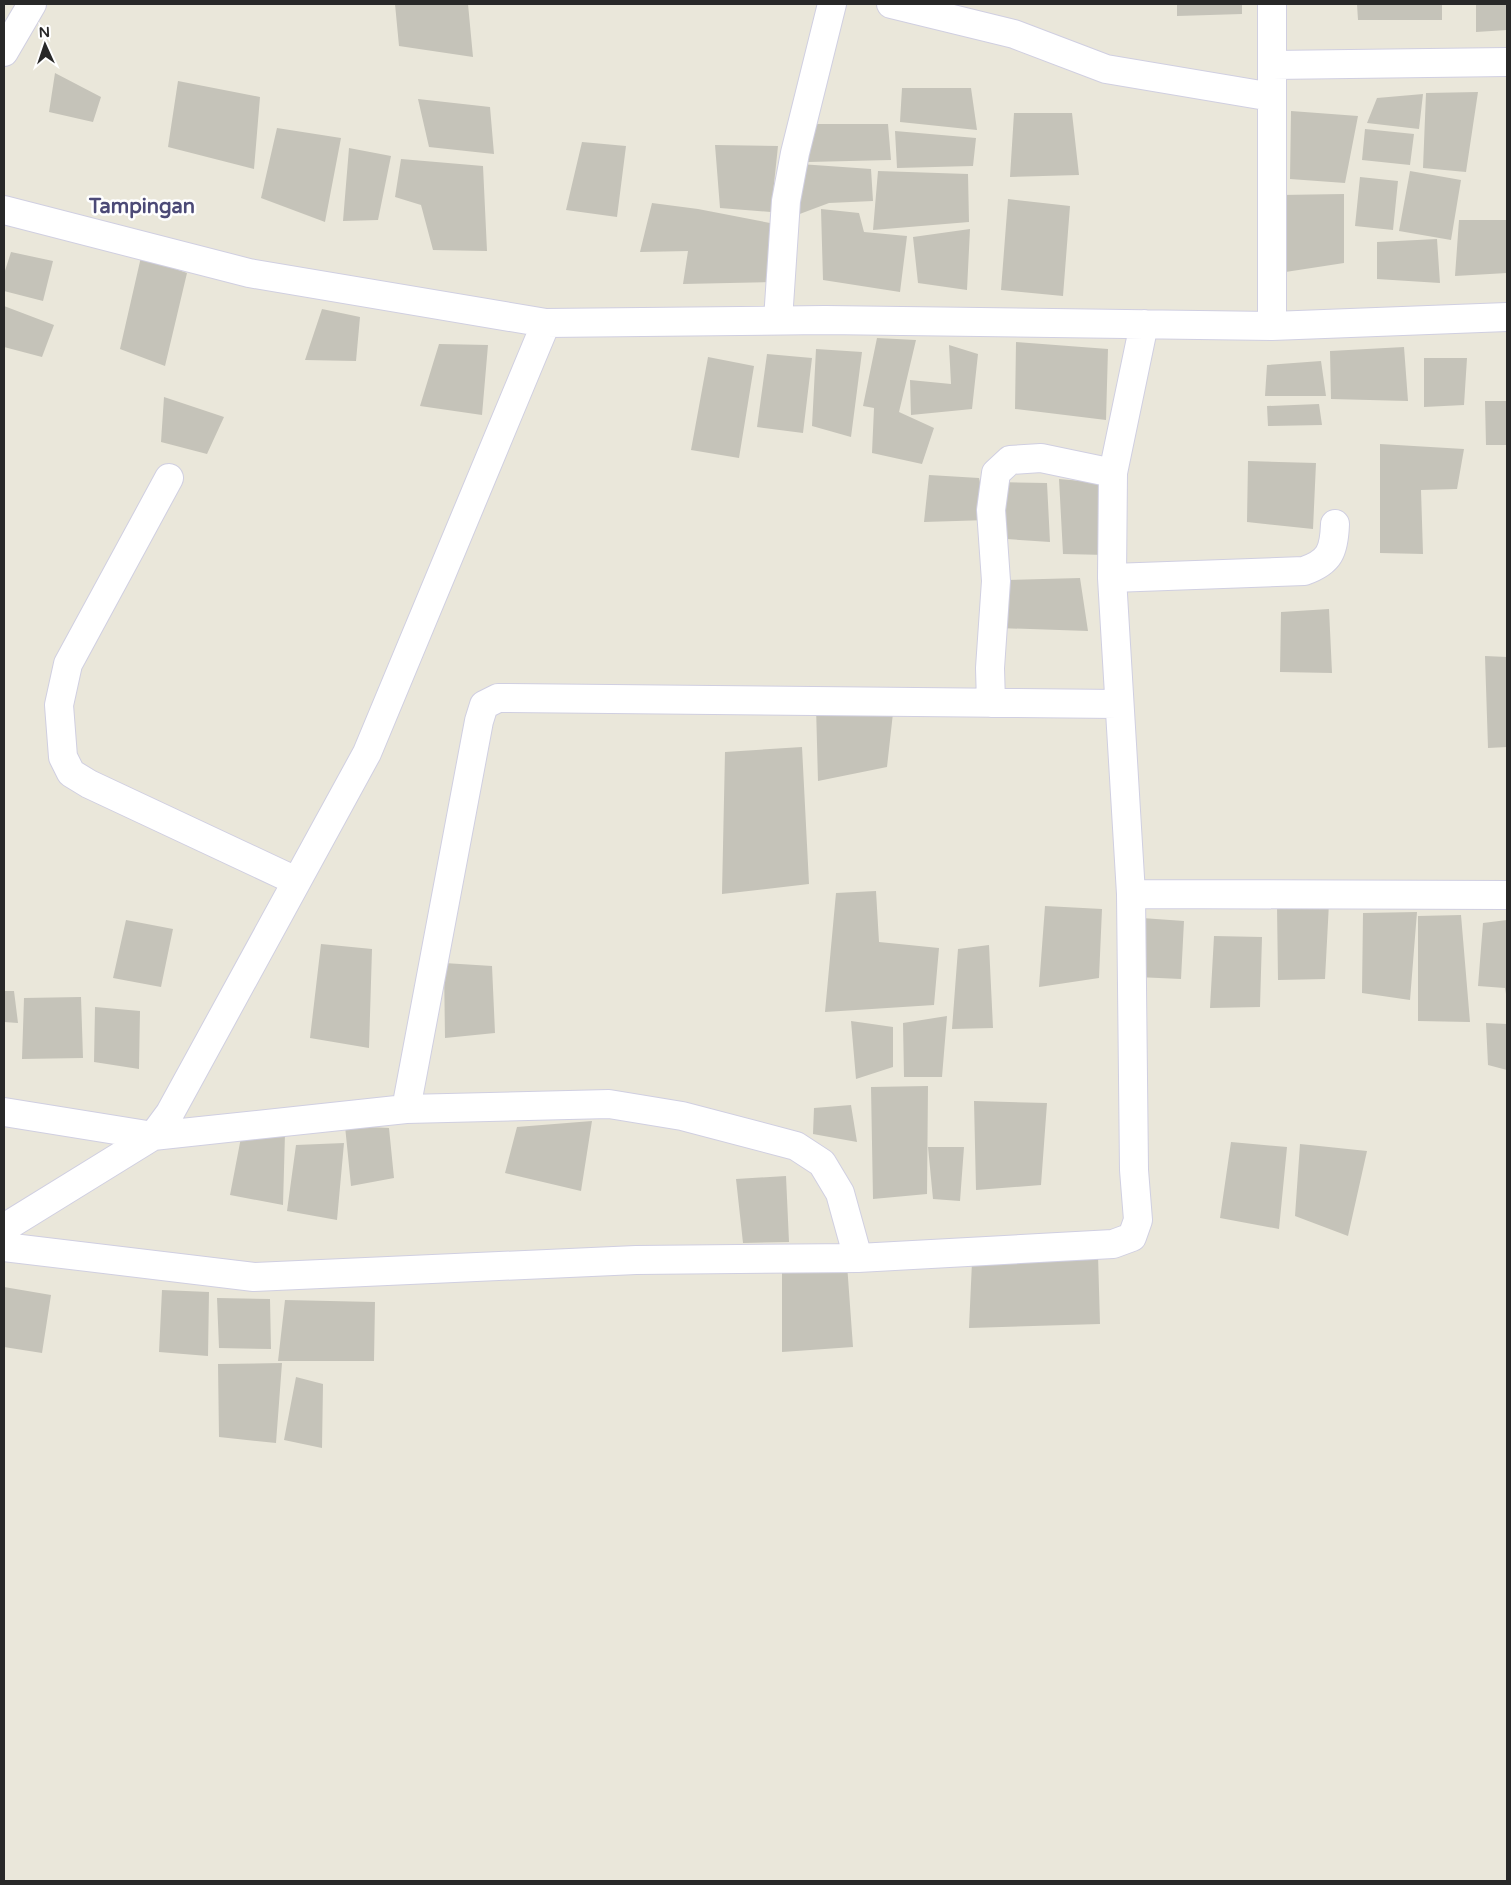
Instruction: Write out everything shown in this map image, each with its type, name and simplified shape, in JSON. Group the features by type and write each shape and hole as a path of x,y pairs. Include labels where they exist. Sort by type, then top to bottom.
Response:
{"street":[{"path":"4,52 32,4"},
{"path":"778,320 790,182 795,153 832,4"},
{"path":"891,4 1014,34 1106,69 1272,98"},
{"path":"1272,4 1272,326"},
{"path":"1272,65 1507,62"},
{"path":"4,210 249,273 546,323 778,320 1272,326 1507,316"},
{"path":"4,1228 153,1136 170,1113 367,753 546,323"},
{"path":"4,1248 254,1277 636,1260 858,1258 1113,1244 1132,1237 1138,1220 1134,1170 1130,894 1112,578 1113,474 1144,324"},
{"path":"991,703 990,668 996,581 991,510 996,473 1010,460 1041,458 1113,474"},
{"path":"169,478 68,664 59,704 63,757 72,773 89,784 296,881"},
{"path":"1112,578 1304,571 1318,566 1333,550 1335,524"},
{"path":"406,1109 479,721 484,705 498,698 1118,704"},
{"path":"1130,894 1507,895"},
{"path":"4,1112 153,1136 406,1109 610,1104 682,1116 796,1146 822,1163 840,1193 858,1258"}],"building":[{"path":"395,4 468,4 473,57 399,46"},
{"path":"1177,4 1242,4 1242,14 1177,16"},
{"path":"1357,4 1442,4 1442,20 1358,20"},
{"path":"1476,4 1507,4 1507,30 1476,32"},
{"path":"55,73 101,97 93,122 49,112"},
{"path":"178,81 260,97 254,169 168,147"},
{"path":"902,88 971,88 977,130 900,122"},
{"path":"1478,92 1466,172 1423,168 1426,93"},
{"path":"1423,94 1419,129 1367,123 1377,98"},
{"path":"418,99 490,107 494,154 429,147"},
{"path":"1291,111 1358,116 1345,183 1290,179"},
{"path":"1014,113 1072,113 1079,175 1010,177"},
{"path":"813,124 888,124 891,160 808,162"},
{"path":"277,128 341,138 325,222 261,198"},
{"path":"1365,129 1414,134 1410,165 1362,160"},
{"path":"895,131 976,138 973,166 897,168"},
{"path":"582,142 626,146 617,217 566,210"},
{"path":"715,145 778,146 771,212 720,208"},
{"path":"349,148 391,156 378,220 343,221"},
{"path":"401,159 483,166 487,251 433,250 421,205 395,197"},
{"path":"800,164 871,169 873,201 829,203 797,215"},
{"path":"878,171 968,174 969,222 873,230"},
{"path":"1410,171 1461,180 1451,240 1399,231"},
{"path":"1360,177 1398,181 1393,230 1355,226"},
{"path":"1344,194 1344,263 1279,273 1280,195"},
{"path":"1008,199 1070,206 1063,296 1001,290"},
{"path":"652,203 698,209 770,223 773,282 683,284 688,251 640,252"},
{"path":"821,209 859,213 864,232 907,236 900,292 823,280"},
{"path":"1459,220 1506,220 1507,273 1455,276"},
{"path":"970,229 967,290 918,283 913,237"},
{"path":"1437,239 1440,283 1377,279 1377,242"},
{"path":"11,252 53,261 43,301 4,291 4,274"},
{"path":"141,257 187,273 165,366 120,349"},
{"path":"4,306 54,325 42,357 4,347"},
{"path":"322,309 360,317 356,361 305,360"},
{"path":"877,338 916,340 899,412 934,428 922,464 872,453 874,408 863,406"},
{"path":"1016,342 1108,349 1106,420 1015,409"},
{"path":"439,344 488,345 482,415 420,406"},
{"path":"949,345 978,354 972,409 911,415 910,380 951,384"},
{"path":"1404,347 1408,401 1331,399 1330,351"},
{"path":"816,349 862,352 851,437 812,426"},
{"path":"767,354 812,358 803,433 757,427"},
{"path":"708,357 754,366 739,458 691,450"},
{"path":"1424,358 1467,358 1464,405 1424,407"},
{"path":"1321,361 1326,396 1265,396 1267,365"},
{"path":"164,397 224,417 207,454 161,442"},
{"path":"1485,401 1507,401 1507,445 1486,445"},
{"path":"1319,404 1322,425 1268,426 1267,406"},
{"path":"1380,444 1464,449 1457,489 1421,490 1423,554 1380,553"},
{"path":"1248,461 1316,463 1313,529 1247,522"},
{"path":"929,475 979,478 988,520 924,522"},
{"path":"1059,479 1104,483 1107,555 1063,554"},
{"path":"997,482 1047,483 1050,542 992,538"},
{"path":"1080,578 1088,631 999,628 1005,580"},
{"path":"1329,609 1332,673 1280,672 1281,612"},
{"path":"1485,656 1507,657 1507,747 1488,748"},
{"path":"894,704 887,767 818,781 816,706"},
{"path":"802,747 809,884 722,894 725,752"},
{"path":"876,891 879,942 939,948 934,1005 825,1012 836,893"},
{"path":"1329,903 1325,979 1278,980 1277,906"},
{"path":"1045,906 1102,909 1099,978 1039,987"},
{"path":"1417,912 1410,1000 1362,993 1363,913"},
{"path":"1461,915 1470,1022 1418,1021 1418,916"},
{"path":"1142,918 1184,921 1181,979 1137,977"},
{"path":"126,920 173,929 161,987 113,978"},
{"path":"1507,920 1506,994 1505,988 1478,986 1483,923"},
{"path":"1214,936 1262,937 1260,1007 1210,1008"},
{"path":"321,944 372,949 369,1048 310,1038"},
{"path":"989,945 993,1028 952,1029 958,949"},
{"path":"444,963 492,966 495,1033 445,1038"},
{"path":"4,991 14,991 18,1023 4,1022"},
{"path":"81,997 83,1058 22,1059 24,998"},
{"path":"95,1007 140,1011 139,1069 94,1062"},
{"path":"947,1016 942,1077 904,1077 903,1023"},
{"path":"851,1021 893,1027 893,1067 856,1079"},
{"path":"1486,1023 1507,1024 1507,1070 1488,1065"},
{"path":"928,1086 927,1194 873,1199 871,1087"},
{"path":"974,1101 1047,1103 1041,1185 976,1190"},
{"path":"851,1105 857,1142 813,1134 814,1108"},
{"path":"592,1121 581,1191 505,1173 517,1127"},
{"path":"345,1126 389,1128 394,1178 351,1186"},
{"path":"243,1127 285,1133 283,1205 230,1195"},
{"path":"1231,1142 1287,1147 1279,1229 1220,1218"},
{"path":"344,1143 337,1220 287,1211 296,1145"},
{"path":"1300,1144 1367,1151 1348,1236 1295,1216"},
{"path":"928,1147 964,1147 960,1201 933,1199"},
{"path":"786,1176 789,1242 743,1243 736,1179"},
{"path":"1098,1255 1100,1324 969,1328 972,1262"},
{"path":"847,1264 853,1347 782,1352 782,1265"},
{"path":"4,1287 51,1295 42,1353 4,1347"},
{"path":"162,1290 209,1292 208,1356 159,1352"},
{"path":"217,1298 270,1299 271,1349 219,1348"},
{"path":"285,1300 375,1302 374,1361 278,1361"},
{"path":"282,1363 276,1443 219,1437 218,1364"},
{"path":"296,1377 323,1384 322,1448 284,1440"}],"district":[{"name":"Tampingan","path":"142,207"}]}
